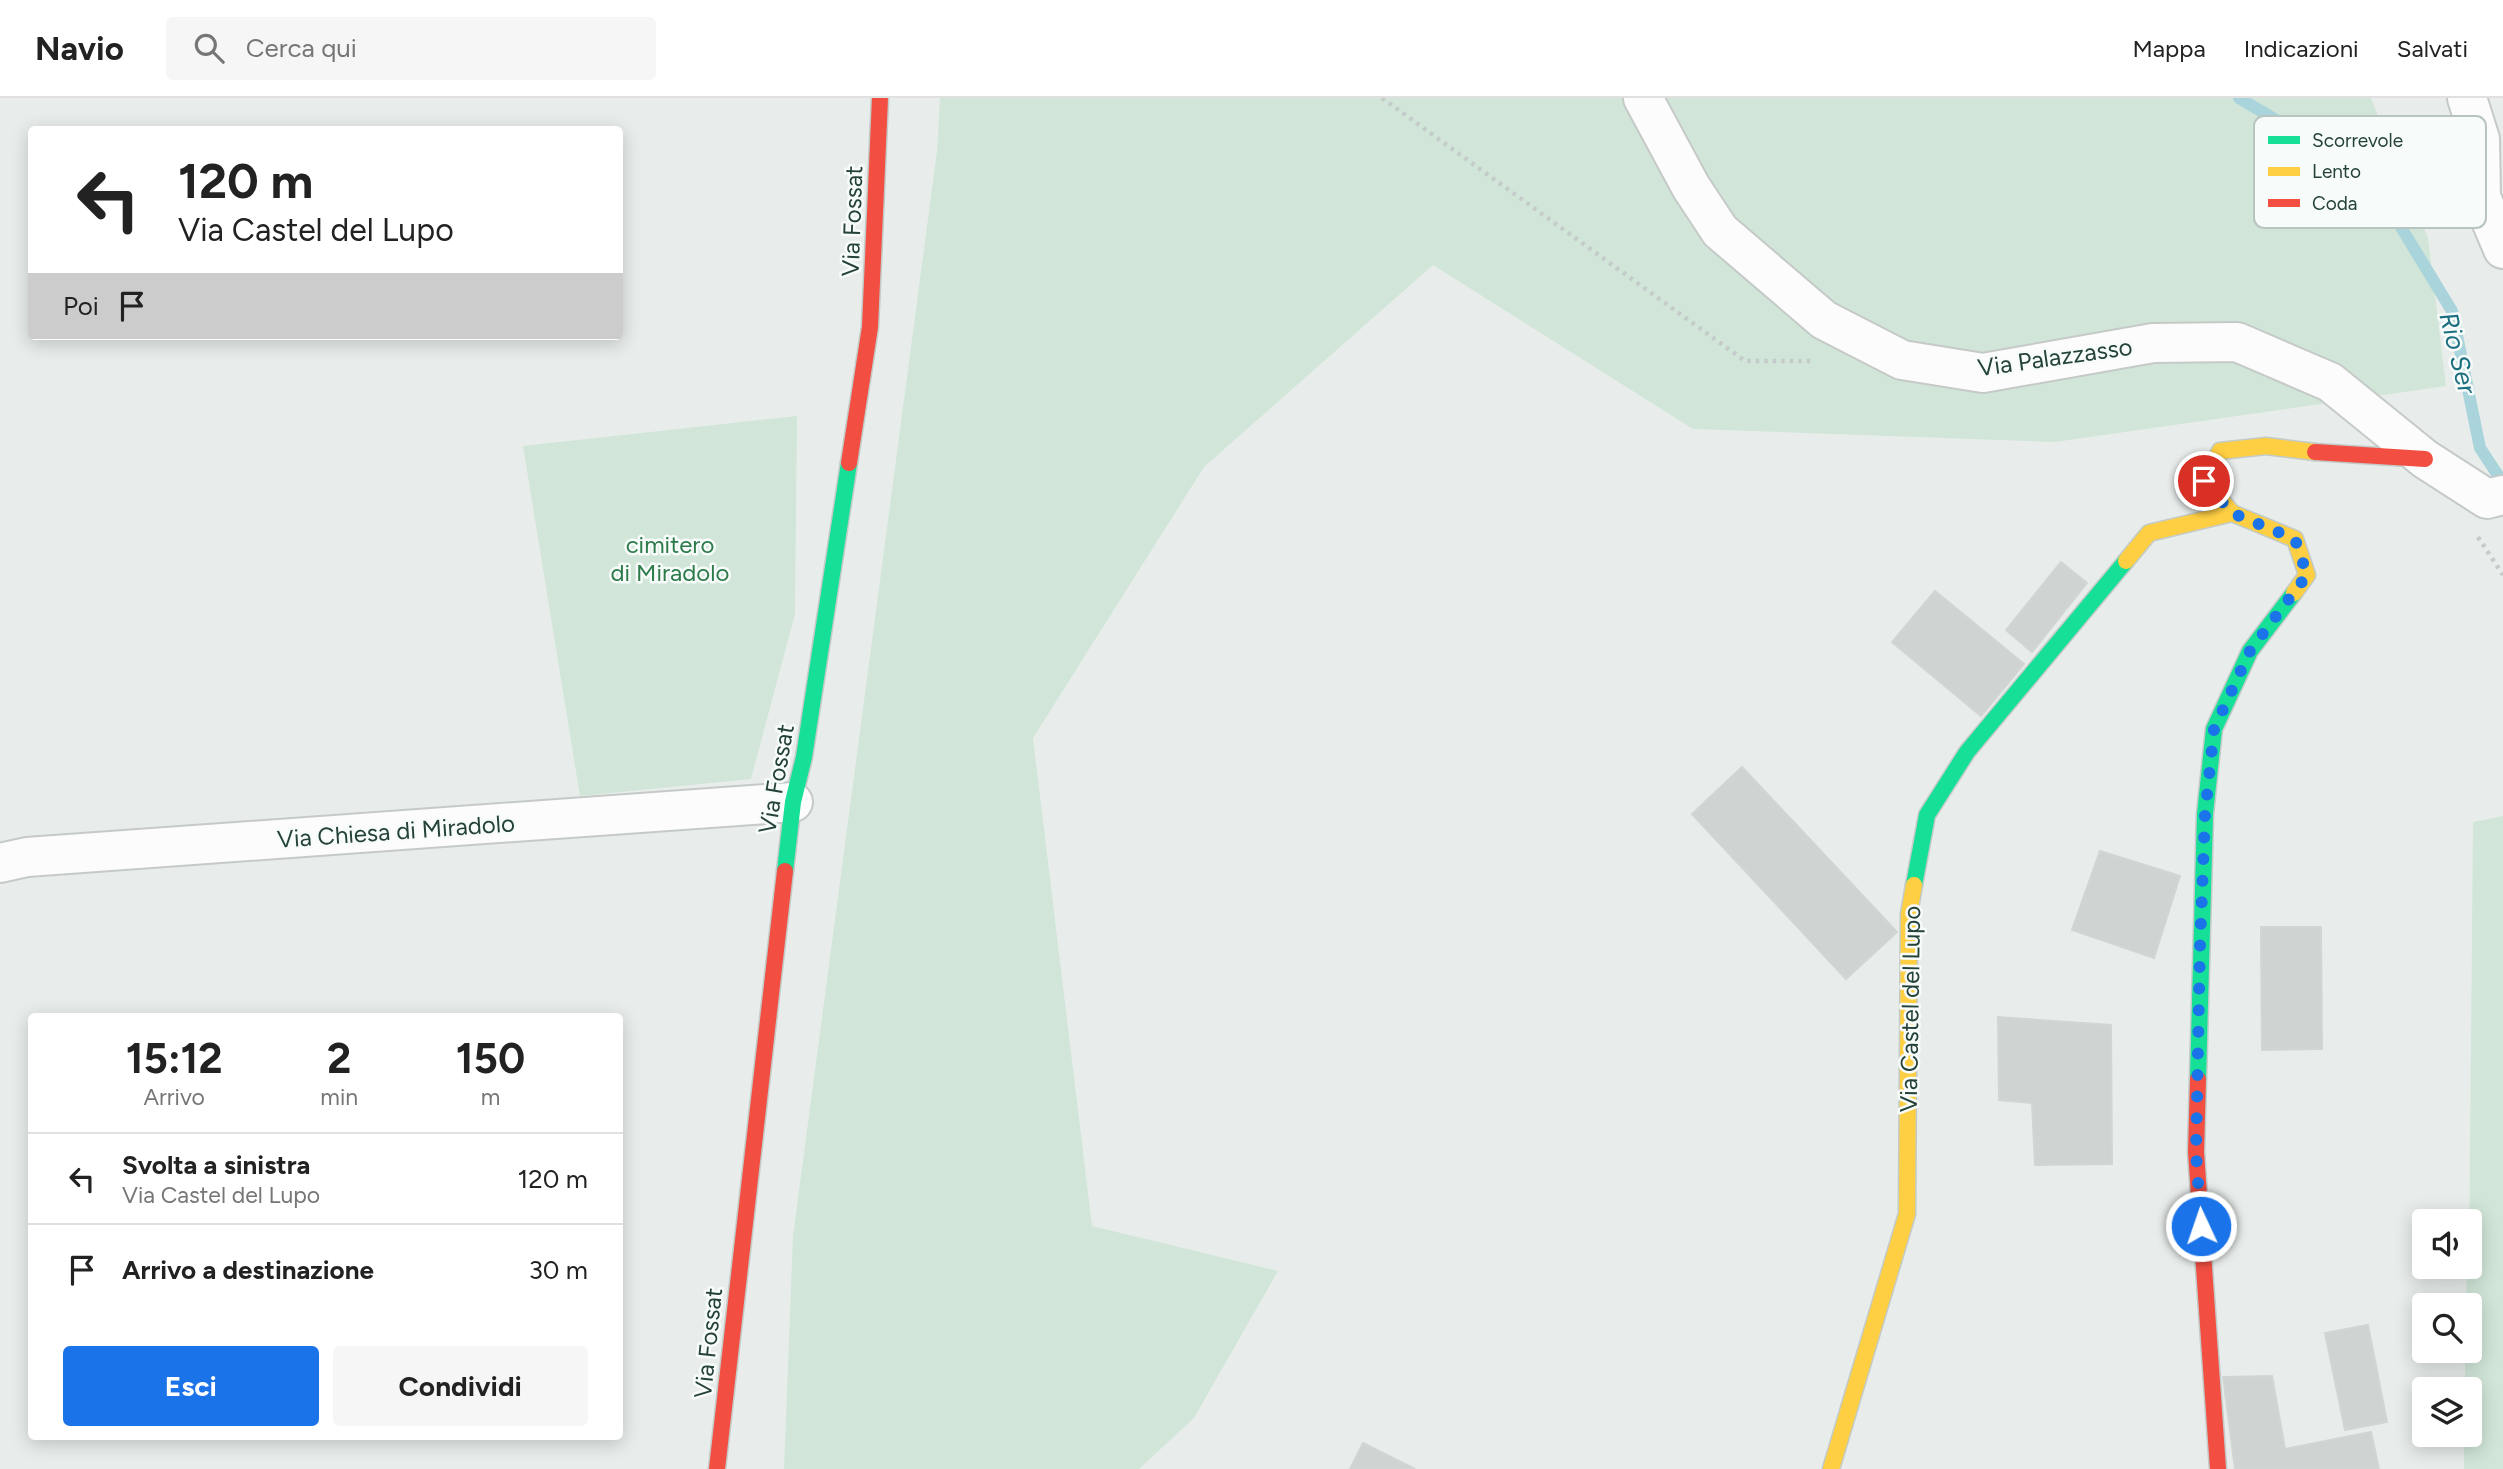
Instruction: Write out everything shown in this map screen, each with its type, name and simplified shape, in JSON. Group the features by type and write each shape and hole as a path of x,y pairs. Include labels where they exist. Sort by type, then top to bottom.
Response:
{"street":[{"name":"Via Fossat","path":"717,1469 793,802 804,757 870,327 880,98"},
{"name":"Via Palazzasso","path":"1643,98 1690,187 1720,231 1824,320 1902,360 1983,373 2153,343 2237,342 2330,382 2425,459"},
{"path":"2467,98 2473,116"},
{"path":"2486,209 2503,249"},
{"path":"2218,1469 2196,1152 2205,814 2214,729 2250,651 2307,575 2295,539 2232,513 2204,481 2220,451 2266,446 2341,456 2425,459 2487,499 2500,497"},
{"name":"Via Castel del Lupo","path":"1831,1469 1907,1214 1909,914 1927,815 1967,752 2149,533 2232,513"},
{"name":"Via Chiesa di Miradolo","path":"0,863 27,858 793,802"}],"path":[{"path":"1382,98 1745,361 1823,361"}],"green space":[{"path":"940,98 2371,98 2378,116 2254,116 2254,228 2424,228 2428,238 2446,386 2055,442 1693,429 1433,265 1204,467 1033,738 1092,1226 1278,1271 1194,1418 1139,1469 784,1469 793,1236 937,151"},
{"name":"cimitero di Miradolo","path":"797,416 795,614 751,779 580,796 523,446"},
{"path":"2503,816 2503,1469 2464,1469 2464,1447 2482,1447 2482,1377 2465,1377 2465,1363 2482,1363 2482,1293 2466,1293 2467,1279 2482,1279 2482,1209 2470,1209 2473,822"}],"building":[{"path":"2061,562 2087,583 2032,652 2006,630"},
{"path":"1935,591 2024,664 1981,716 1892,642"},
{"path":"1742,767 1897,932 1846,979 1692,814"},
{"path":"2100,851 2180,876 2154,958 2072,930"},
{"path":"2261,927 2321,927 2322,1049 2262,1050"},
{"path":"1998,1017 2111,1025 2112,1164 2035,1165 2032,1103 1999,1100"},
{"path":"2368,1325 2387,1422 2345,1430 2325,1333"},
{"path":"2272,1376 2285,1449 2371,1432 2379,1469 2235,1469 2223,1377"},
{"path":"1363,1443 1415,1469 1350,1469"}],"waterway":[{"name":"Rio Ser","path":"2239,98 2269,116"},
{"name":"Rio Ser","path":"2401,228 2452,311 2480,448 2503,483"}],"traffic: fast":[{"path":"785,871 793,802 804,757 849,463"},
{"path":"1914,885 1927,815 1967,752 2126,561"},
{"path":"2198,1079 2205,814 2214,729 2250,651 2294,593"}],"traffic: slow":[{"path":"2294,593 2307,575 2295,539 2232,513 2205,481 2220,451 2266,446 2315,452"},
{"path":"2126,561 2149,533 2232,513"},
{"path":"1831,1469 1907,1214 1909,914 1914,885"}],"traffic: jam":[{"path":"849,463 870,327 880,98"},
{"path":"2315,452 2425,459"},
{"path":"717,1469 785,871"},
{"path":"2198,1079 2196,1152 2218,1469"}],"route":[{"path":"2201,1226 2196,1152 2200,947 2205,814 2214,729 2250,651 2307,575 2295,539 2232,513 2204,481"}]}
